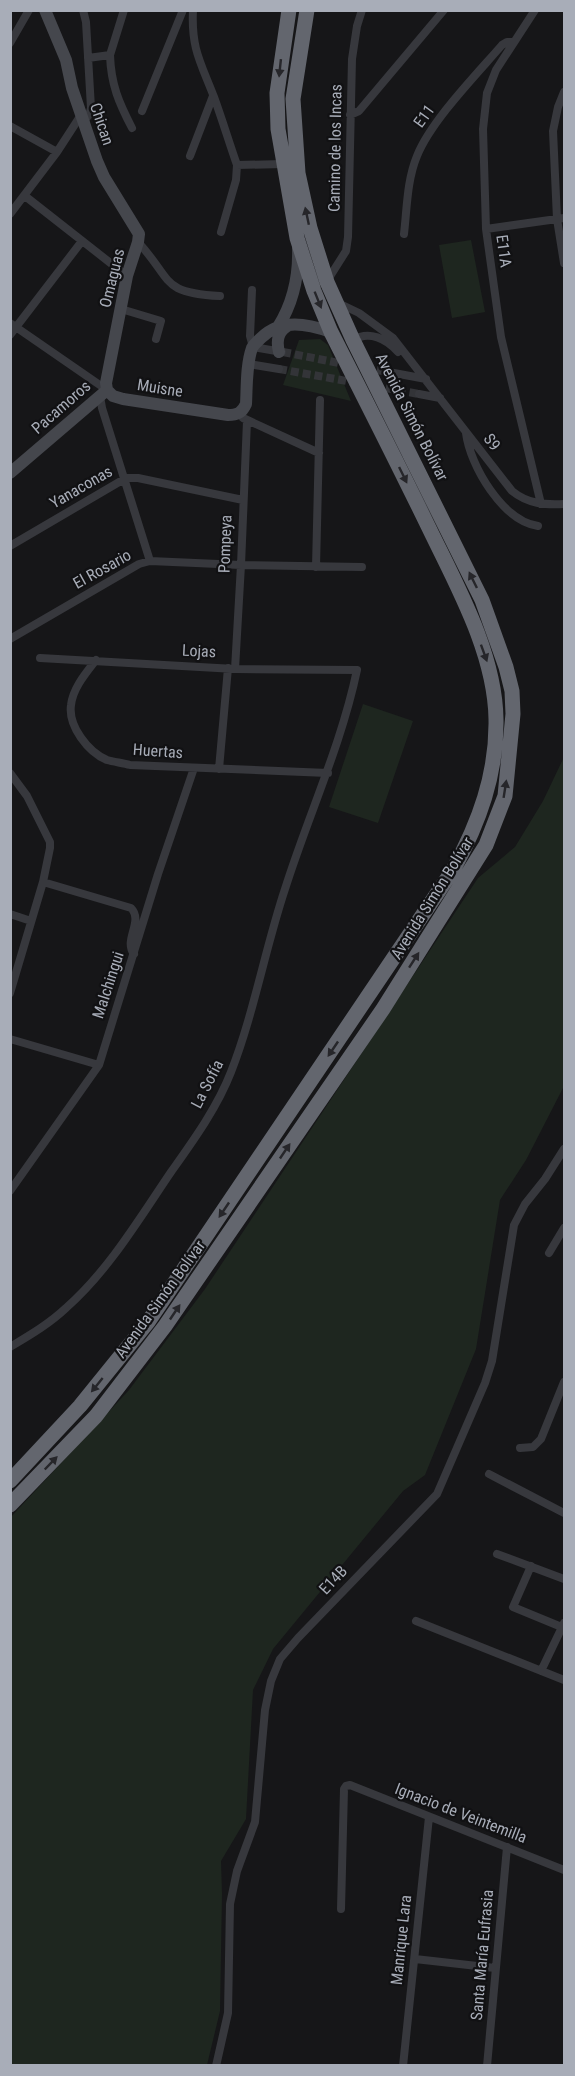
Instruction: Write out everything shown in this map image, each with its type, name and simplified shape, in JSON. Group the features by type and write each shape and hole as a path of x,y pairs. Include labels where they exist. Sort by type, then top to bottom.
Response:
{"highway":[{"name":"Avenida Simón Bolívar","path":"10,1481 80,1406 148,1322 453,870 475,827 485,799 495,746 496,718 489,669 465,603 331,332 314,291 297,238 278,129 277,93 289,10"},
{"name":"Avenida Simón Bolívar","path":"10,1505 96,1416 165,1326 383,1009 486,845 505,796 513,714 512,691 499,645 482,600 353,340 327,282 310,228 298,173 293,120 293,99 306,10"}],"street":[{"path":"10,43 29,10"},
{"name":"Chican","path":"45,10 66,60 82,119 104,177 140,234 138,242"},
{"path":"10,214 82,119 89,115 91,108 86,22 83,10"},
{"path":"124,10 110,56 111,74 117,100 132,128"},
{"path":"142,111 183,10"},
{"path":"192,10 195,50 237,165 236,180 222,232"},
{"name":"Camino de los Incas","path":"327,282 346,251 348,237 352,59 362,10"},
{"path":"350,115 359,111 444,10"},
{"name":"E11A","path":"535,10 496,70 487,93 483,129 486,229 501,338 541,504"},
{"name":"E11","path":"404,234 410,182 417,156 429,133 502,45 513,42"},
{"path":"88,58 110,56"},
{"path":"564,92 553,131 564,263"},
{"path":"190,156 213,96"},
{"path":"10,126 57,152"},
{"path":"237,165 283,164"},
{"path":"25,196 127,276"},
{"path":"486,229 561,218"},
{"path":"252,347 281,352 278,336 284,328 295,287 297,238"},
{"path":"10,335 13,325 82,241"},
{"name":"Omaguas","path":"150,561 126,478 102,408 103,393 127,276 138,242 160,273 179,290 196,295 220,296"},
{"path":"252,290 250,336 252,347"},
{"name":"S9","path":"336,302 377,325 393,338 507,487 525,500 541,504 564,504"},
{"path":"121,309 161,321 156,339"},
{"name":"Muisne","path":"13,325 103,393 123,399 243,418 319,453"},
{"path":"252,347 266,333 283,326 305,325 331,332"},
{"name":"S9","path":"353,340 365,335 376,336 392,345 415,366"},
{"name":"Pompeya","path":"219,769 241,565 243,410 246,404 252,347"},
{"path":"249,364 279,369"},
{"path":"394,373 426,379"},
{"name":"Pacamoros","path":"10,473 103,393"},
{"path":"419,394 440,398"},
{"path":"316,567 320,400"},
{"path":"466,433 468,445 480,473 490,488 516,517 527,524 538,526"},
{"name":"Yanaconas","path":"10,546 126,478 138,478 243,500"},
{"name":"El Rosario","path":"10,639 140,564 150,561 362,567"},
{"name":"Lojas","path":"40,658 231,668 357,670"},
{"name":"Huertas","path":"96,660 81,680 71,702 70,713 74,725 86,744 106,759 130,765 328,773"},
{"name":"La Sofía","path":"10,1347 38,1331 66,1308 94,1279 122,1243 219,1099 239,1049 285,889 328,773 357,670"},
{"name":"Malchingui","path":"10,1191 99,1065 158,874 194,768"},
{"path":"10,773 27,796 50,842 50,855 43,882 10,993"},
{"path":"43,882 131,908 136,918 130,945 134,954"},
{"path":"10,914 31,921"},
{"path":"10,1039 99,1065"},
{"name":"E14B","path":"216,2066 228,2013 230,1904 237,1871 255,1822 265,1710 271,1681 280,1659 298,1638 437,1494 485,1383 492,1361 514,1225 525,1204 545,1179 564,1149"},
{"path":"549,1253 564,1228"},
{"path":"520,1448 533,1447 541,1439 564,1382"},
{"path":"489,1474 564,1513"},
{"path":"497,1554 564,1579"},
{"path":"531,1566 513,1607 564,1626 541,1671"},
{"path":"416,1621 564,1680"},
{"name":"Ignacio de Veintemilla","path":"341,1909 344,1790 350,1785 564,1870"},
{"name":"Manrique Lara","path":"403,2066 429,1817"},
{"name":"Santa María Eufrasia","path":"487,2066 507,1847"},
{"path":"415,1959 495,1968"}],"shaded area":[{"path":"471,240 485,312 452,318 439,245"},
{"path":"320,339 328,345 351,401 283,385 299,340"},
{"path":"363,704 413,721 378,823 329,807"},
{"path":"564,757 564,1086 526,1160 500,1200 476,1349 425,1475 403,1491 273,1649 253,1690 246,1819 221,1861 220,2011 207,2065 11,2065 10,1518 129,1390 205,1289 478,878 515,847 543,801"}],"tunnel":[{"path":"283,352 349,365"},
{"path":"365,368 394,373"},
{"path":"279,369 358,383"},
{"path":"374,386 419,394"}]}
